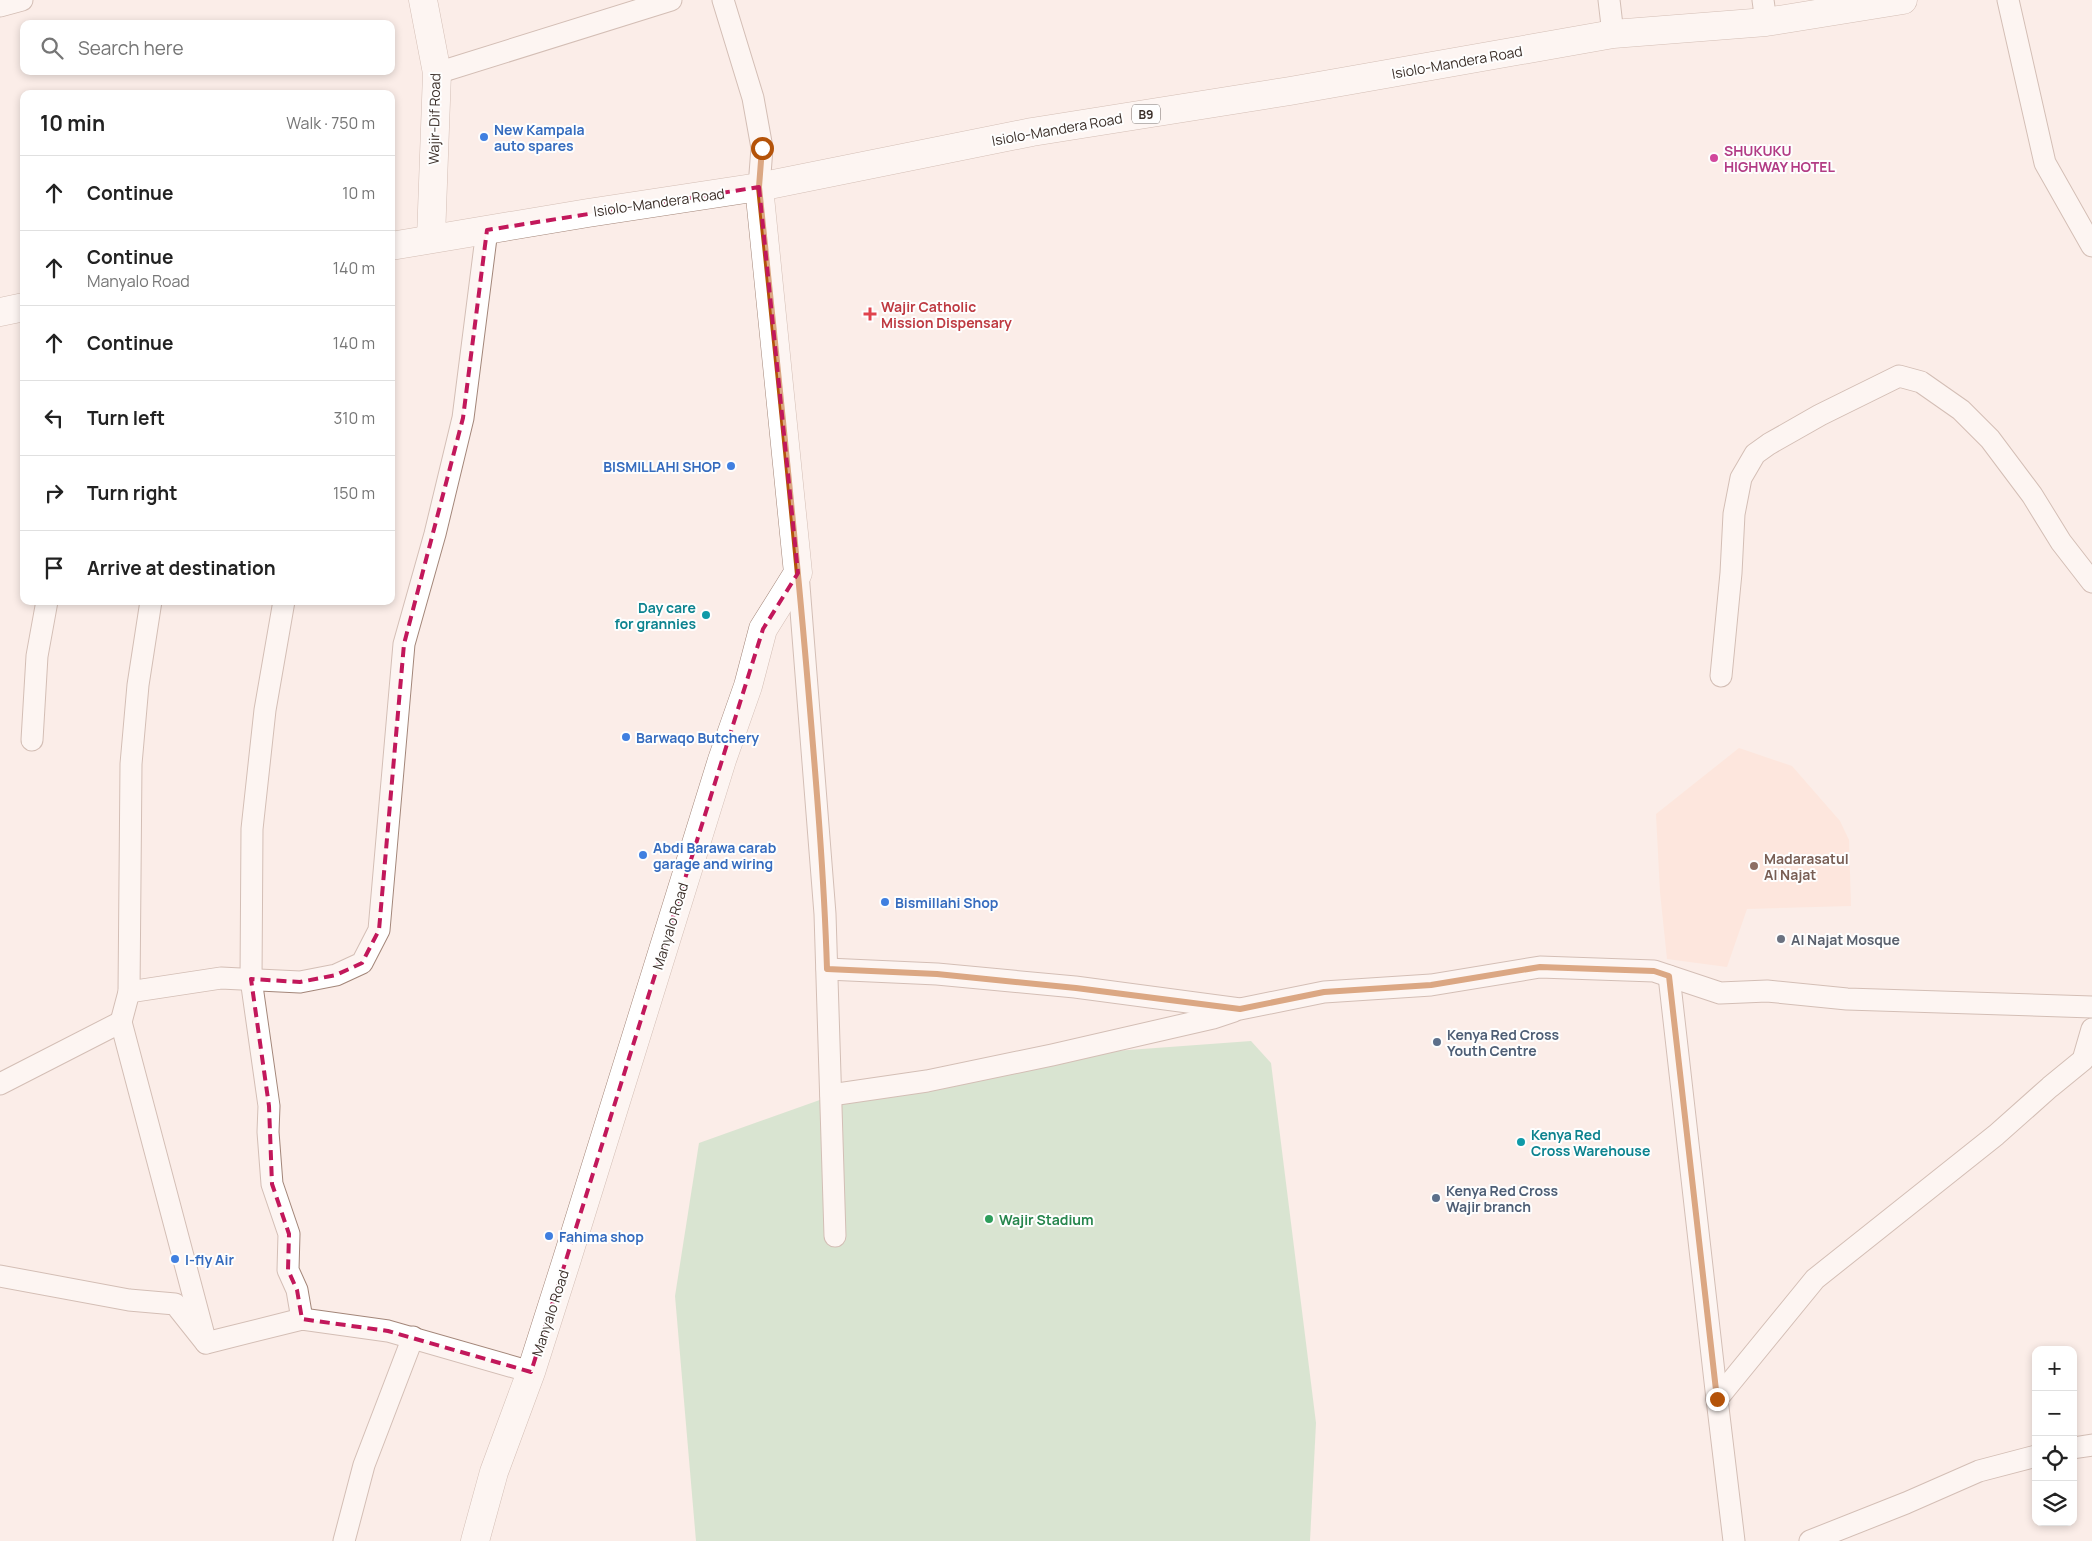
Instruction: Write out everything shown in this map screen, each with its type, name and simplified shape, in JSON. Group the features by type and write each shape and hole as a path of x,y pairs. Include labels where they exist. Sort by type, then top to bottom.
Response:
{"main road":[{"name":"Wajir-Dif Road","path":"423,0 437,73 431,238"},
{"name":"Isiolo-Mandera Road","path":"395,245 759,187 1032,132 1290,91 1613,34 1765,11 1903,0"},
{"path":"759,187 798,574"},
{"path":"0,312 20,308"},
{"name":"Manyalo Road","path":"475,1541 494,1472 531,1372 722,760 748,686 763,629 798,574"}],"street":[{"path":"0,6 22,0"},
{"path":"437,73 671,0"},
{"path":"723,0 754,98 762,148 759,187"},
{"path":"1609,0 1613,34"},
{"path":"2008,0 2045,163 2092,246"},
{"path":"129,992 221,978 300,982 336,974 362,963 379,930 404,644 435,534 463,418 487,230"},
{"path":"1721,676 1731,573 1734,514 1741,478 1755,454 1820,415 1899,376 1921,382 1961,410 1990,439 2032,495 2061,542 2092,582"},
{"path":"798,574 826,914 835,1236"},
{"path":"32,740 37,656 46,605"},
{"path":"151,605 138,684 131,764 129,992 121,1022 206,1343"},
{"path":"283,605 265,710 252,829 251,979 268,1106 272,1184 289,1234 288,1270 297,1290 302,1319"},
{"path":"831,1095 927,1080 1052,1055 1213,1018 1240,1009 1324,992 1431,985 1540,967 1654,971 1720,994 1766,991 1847,999 2092,1007"},
{"path":"827,969 947,975 1076,988 1240,1009"},
{"path":"1669,976 1734,1541"},
{"path":"0,1084 121,1022"},
{"path":"1717,1399 1815,1279 1996,1135 2083,1060 2092,1029"},
{"path":"0,1276 129,1300 175,1304 206,1343"},
{"path":"206,1343 302,1319 388,1331 531,1372"},
{"path":"344,1541 364,1465 413,1337"},
{"path":"2077,1447 2092,1445"},
{"path":"1810,1541 1906,1503 1979,1471 2032,1457"}],"highlighted area":[{"path":"759,187 798,573 763,629 531,1372 388,1331 302,1319 297,1290 288,1270 289,1234 272,1184 269,1106 251,979 300,982 336,975 362,963 379,930 404,644 463,418 487,230"}],"shaded area":[{"name":"Madarasatul Al Najat","path":"1739,748 1792,766 1840,821 1849,840 1851,906 1747,909 1727,967 1667,959 1660,892 1656,814"}],"green space":[{"name":"Wajir Stadium","path":"1251,1041 1271,1063 1316,1423 1310,1541 696,1541 675,1296 699,1143 876,1080 1033,1057"}],"place":[{"name":"New Kampala auto spares","path":"484,137"},
{"name":"SHUKUKU HIGHWAY HOTEL","path":"1714,158"},
{"name":"Wajir Catholic Mission Dispensary","path":"870,314"},
{"name":"BISMILLAHI SHOP","path":"731,466"},
{"name":"Day care for grannies","path":"706,615"},
{"name":"Barwaqo Butchery","path":"626,737"},
{"name":"Abdi Barawa carab garage and wiring","path":"643,855"},
{"name":"Madarasatul Al Najat","path":"1754,866"},
{"name":"Bismillahi Shop","path":"885,902"},
{"name":"Al Najat Mosque","path":"1781,939"},
{"name":"Kenya Red Cross Youth Centre","path":"1437,1042"},
{"name":"Kenya Red Cross Warehouse","path":"1521,1142"},
{"name":"Kenya Red Cross Wajir branch","path":"1436,1198"},
{"name":"Wajir Stadium","path":"989,1219"},
{"name":"Fahima shop","path":"549,1236"},
{"name":"I-fly Air","path":"175,1259"}],"route":[{"path":"762,148 759,187 798,574 826,914 827,969 937,974 1076,988 1240,1009 1324,992 1431,985 1540,967 1654,971 1669,976 1717,1399"}]}
